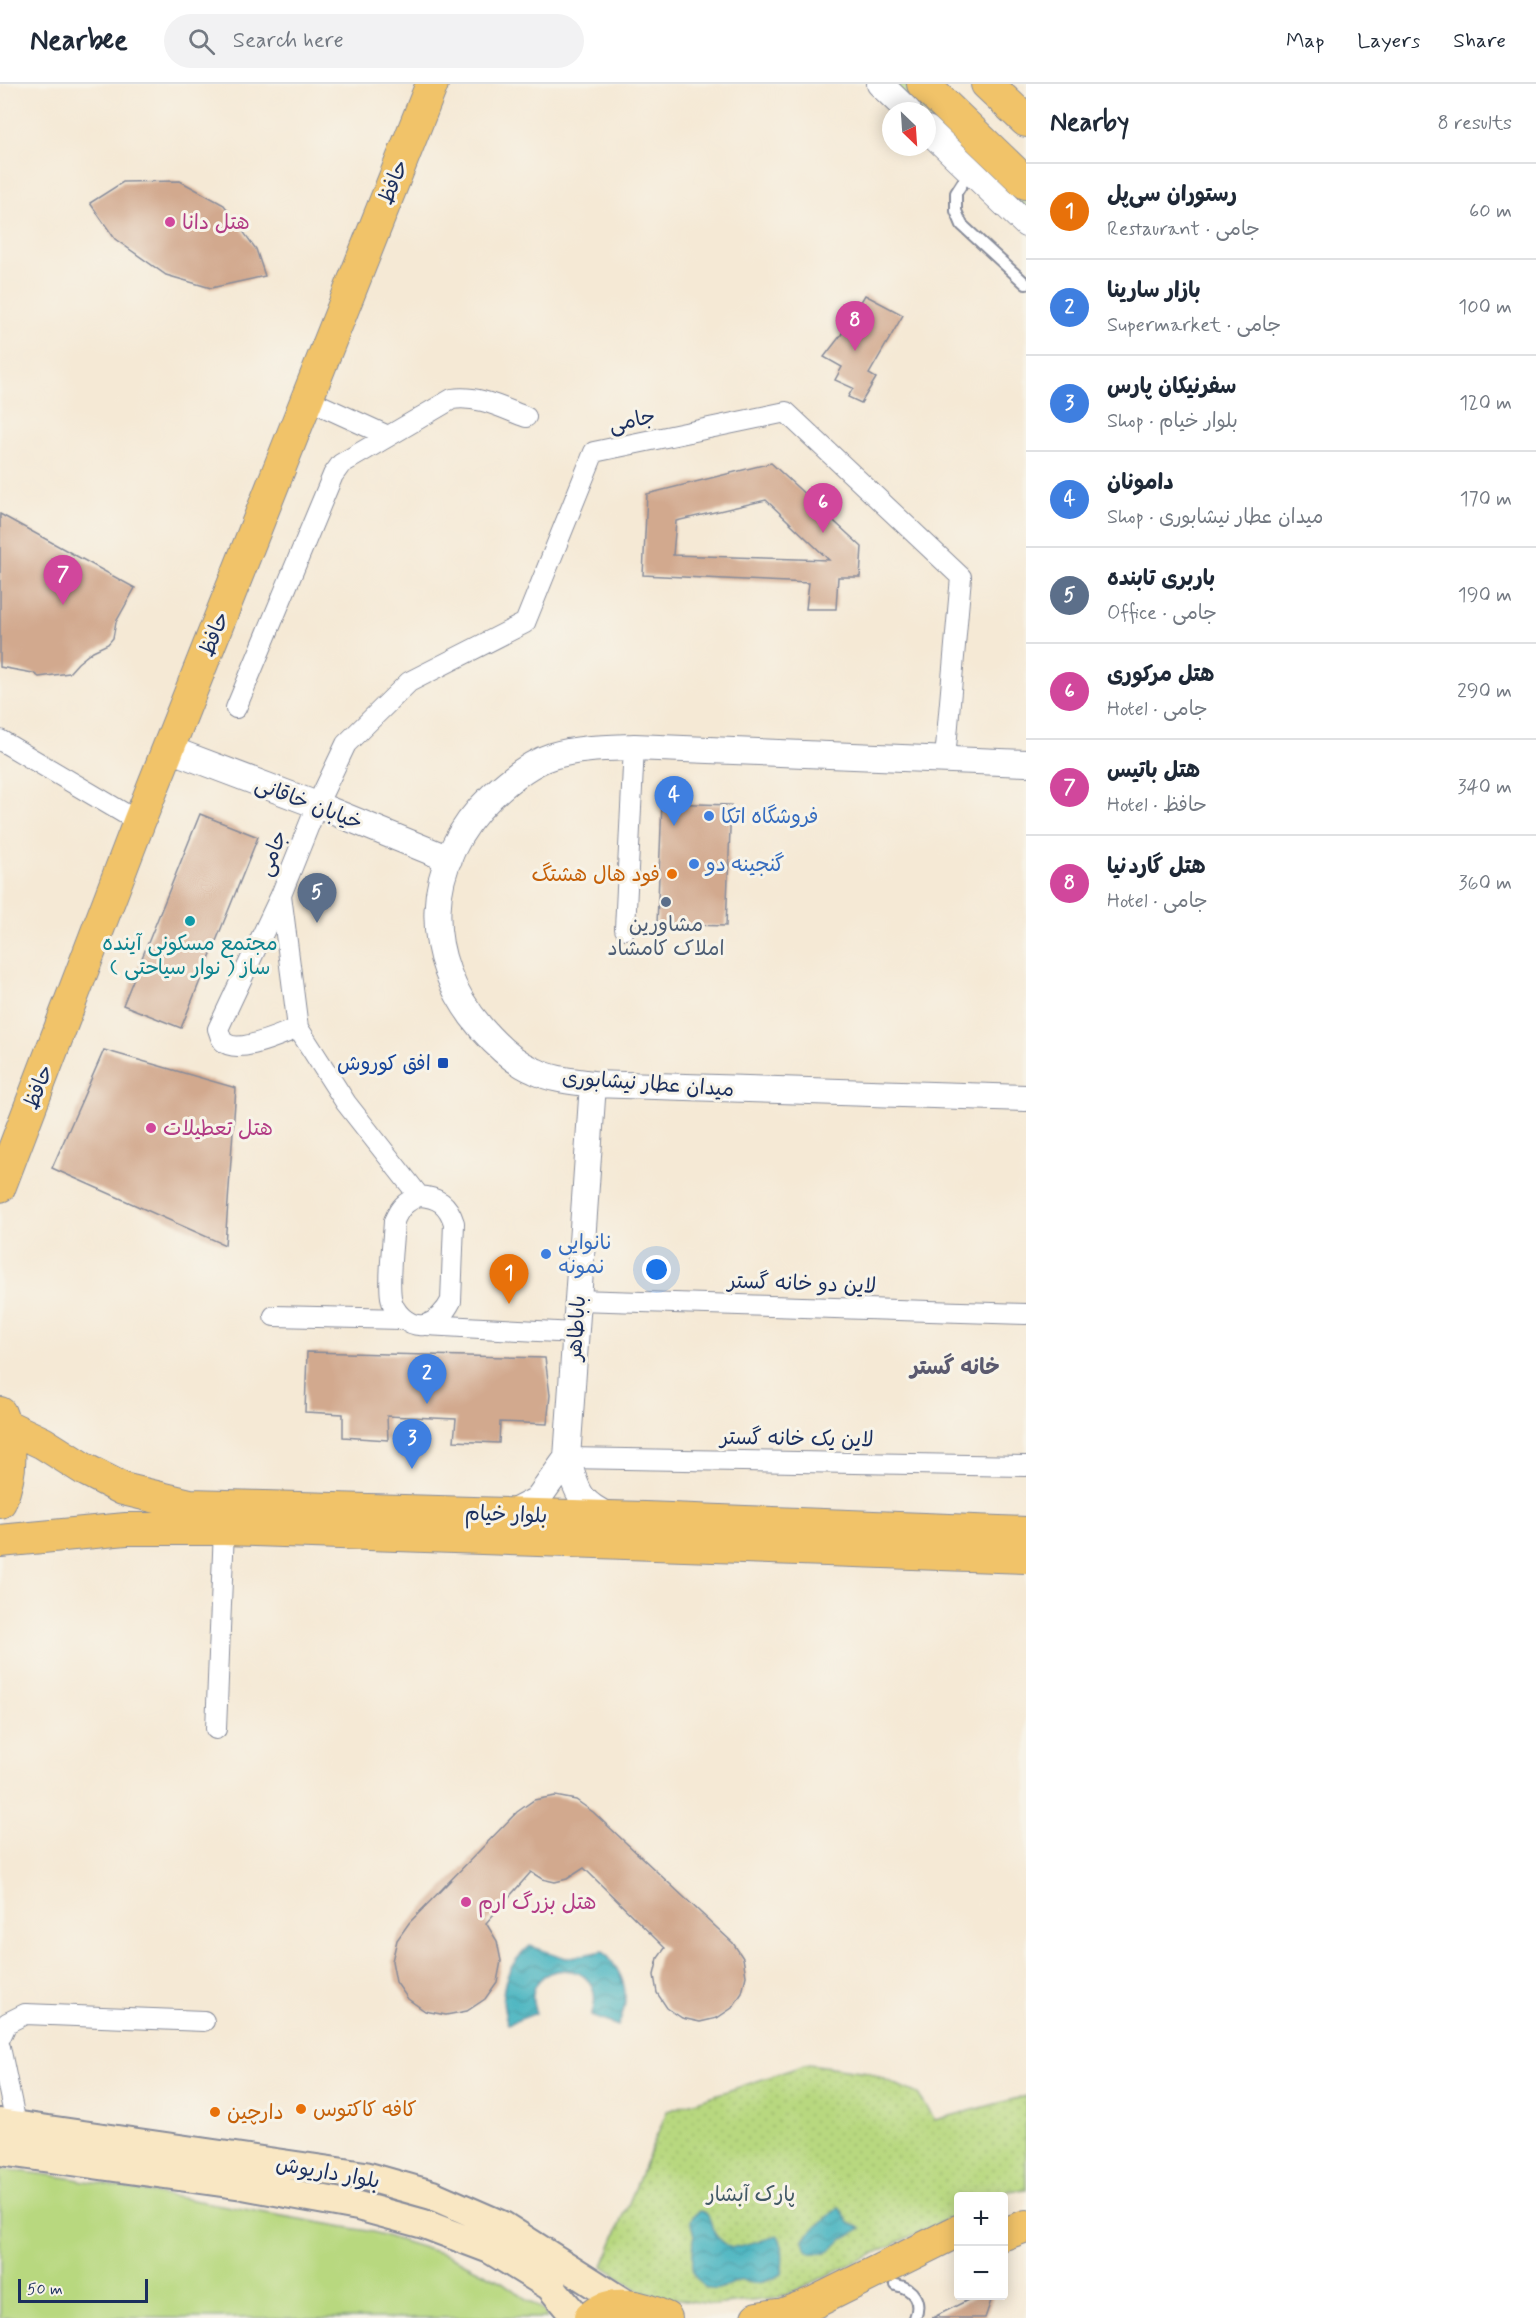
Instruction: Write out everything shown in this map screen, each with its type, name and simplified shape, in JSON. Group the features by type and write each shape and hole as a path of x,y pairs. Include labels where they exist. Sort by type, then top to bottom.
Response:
{"main road":[{"name":"حافظ","path":"0,1186 140,822 432,84"},
{"path":"922,84 1026,183"},
{"path":"987,84 1026,121"},
{"path":"0,1502 9,1468 10,1446 3,1419"},
{"name":"بلوار خیام","path":"3,1419 123,1490 190,1504 1026,1533"},
{"name":"بلوار خیام","path":"0,1540 126,1529 224,1529 1026,1557"},
{"name":"بلوار داریوش","path":"8,2123 365,2176 432,2195 503,2226 627,2305"},
{"name":"بلوار داریوش","path":"0,2151 243,2185 358,2206 424,2224 490,2249 550,2286 570,2310 573,2318"},
{"path":"1008,2211 1026,2205"},
{"path":"1008,2233 1026,2226"},
{"path":"757,2318 784,2314 813,2303 954,2233"},
{"path":"828,2318 954,2256"},
{"path":"590,2318 601,2310 627,2305 673,2317"}],"street":[{"path":"880,84 899,102"},
{"path":"936,138 1026,224"},
{"path":"236,708 333,475 341,464 452,399 466,397 481,400 526,417"},
{"path":"307,399 388,436"},
{"name":"جامی","path":"298,1028 262,1042 241,1046 226,1044 221,1040 218,1029 282,896 317,805 346,744 409,682 525,623 594,452 786,412 962,578 945,759"},
{"path":"0,740 140,822"},
{"path":"626,929 634,747"},
{"name":"میدان عطار نیشابوری","path":"1026,763 634,747 583,749 551,756 517,775 484,804 471,819 449,859 437,902 437,924 443,960 462,1003 488,1036 510,1055 534,1071 561,1080 592,1084 1026,1098"},
{"name":"خیابان خاقانی","path":"169,749 317,805 449,859"},
{"name":"جامی","path":"282,896 298,1028 346,1103 419,1196"},
{"name":"باباطاهر","path":"592,1084 567,1458 578,1491 591,1509 611,1517"},
{"path":"403,1319 391,1299 394,1221 403,1205 419,1196 431,1197 442,1202 450,1211 454,1223 451,1301 446,1312 426,1325"},
{"name":"لاین دو خانه گستر","path":"578,1300 1026,1314"},
{"path":"274,1316 403,1319 414,1324 426,1325 575,1333"},
{"path":"510,1514 537,1500 567,1458"},
{"name":"لاین یک خانه گستر","path":"567,1458 1026,1466"},
{"path":"216,1729 224,1529"},
{"path":"0,2038 7,2023 25,2014 204,2021"},
{"path":"0,2047 8,2123"}],"lane":[{"path":"970,170 956,193 956,211 962,225 1026,284"},
{"path":"896,2285 910,2290 915,2296 918,2310 915,2318"}],"green space":[{"path":"893,84 904,84 923,102 912,102"},
{"path":"936,115 1026,201 1026,212 936,126"},
{"name":"پارک آبشار","path":"808,2064 868,2072 918,2094 935,2120 1026,2096 1026,2189 1006,2192 954,2192 954,2216 779,2298 715,2305 643,2293 603,2266 667,2111"},
{"path":"0,2169 57,2176 373,2232 450,2256 502,2282 544,2312 546,2318 0,2318"}],"water":[{"path":"530,1946 566,1958 603,1951 617,1968 624,1986 625,2005 618,2026 591,2016 594,1996 589,1982 578,1973 564,1970 550,1973 539,1981 533,1995 536,2013 508,2024 503,2002 506,1981 514,1962"},
{"path":"839,2207 849,2223 861,2228 829,2250 811,2253 805,2248 803,2239"},
{"path":"700,2211 709,2217 713,2231 722,2242 731,2248 778,2236 782,2250 782,2274 763,2282 751,2283 739,2280 716,2289 702,2285 693,2269 694,2235 691,2222"}],"building":[{"name":"هتل دانا","path":"180,181 224,205 256,249 265,276 211,288 166,275 115,239 90,203 123,182"},
{"path":"865,295 903,315 869,374 876,378 861,403 848,397 853,388 835,380 842,367 824,357 841,335"},
{"path":"771,463 862,547 860,577 838,577 836,609 806,609 809,583 643,575 647,494","holes":["766,500 829,560 673,555 676,521"]},
{"path":"0,514 135,588 116,622 113,638 108,644 93,651 69,673 39,677 33,673 0,667"},
{"name":"گنجینه دو","path":"662,803 731,805 726,926 657,924"},
{"name":"مجتمع مسکونی آینده ساز ( نوار سیاحتی )","path":"200,814 258,837 181,1028 123,1005"},
{"name":"هتل تعطیلات","path":"104,1050 236,1088 225,1245 52,1168"},
{"path":"307,1352 545,1358 550,1395 547,1424 500,1422 499,1443 454,1441 456,1419 387,1416 388,1440 343,1437 343,1414 305,1412"},
{"name":"هتل بزرگ ارم","path":"555,1796 576,1800 593,1812 733,1943 743,1958 746,1976 742,1993 732,2008 717,2018 700,2022 682,2018 667,2008 657,1993 654,1975 658,1958 665,1948 584,1868 567,1879 555,1882 542,1879 531,1872 486,1923 497,1941 501,1961 497,1982 485,1999 467,2011 446,2015 425,2011 408,1999 396,1982 392,1961 397,1940 409,1923 517,1812 534,1800"},
{"path":"968,2300 991,2300 985,2318 932,2318"}],"place":[{"name":"هتل دانا","path":"170,222"},
{"name":"هتل گاردنیا","path":"855,351"},
{"name":"هتل مرکوری","path":"823,533"},
{"name":"هتل باتیس","path":"63,605"},
{"name":"فروشگاه اتکا","path":"709,816"},
{"name":"دامونان","path":"674,826"},
{"name":"گنجینه دو","path":"694,864"},
{"name":"فود هال هشتگ","path":"672,874"},
{"name":"مشاورین املاک کامشاد","path":"666,902"},
{"name":"مجتمع مسکونی آینده ساز ( نوار سیاحتی )","path":"190,921"},
{"name":"باربری تابنده","path":"317,923"},
{"name":"افق کوروش","path":"443,1063"},
{"name":"هتل تعطیلات","path":"151,1128"},
{"name":"نانوایی نمونه","path":"546,1254"},
{"name":"رستوران سی‌پل","path":"509,1304"},
{"name":"بازار سارینا","path":"427,1404"},
{"name":"سفرنیکان پارس","path":"412,1469"},
{"name":"هتل بزرگ ارم","path":"466,1902"},
{"name":"کافه کاکتوس","path":"301,2109"},
{"name":"دارچین","path":"215,2112"}],"district":[{"name":"خانه گستر","path":"955,1366"}]}
